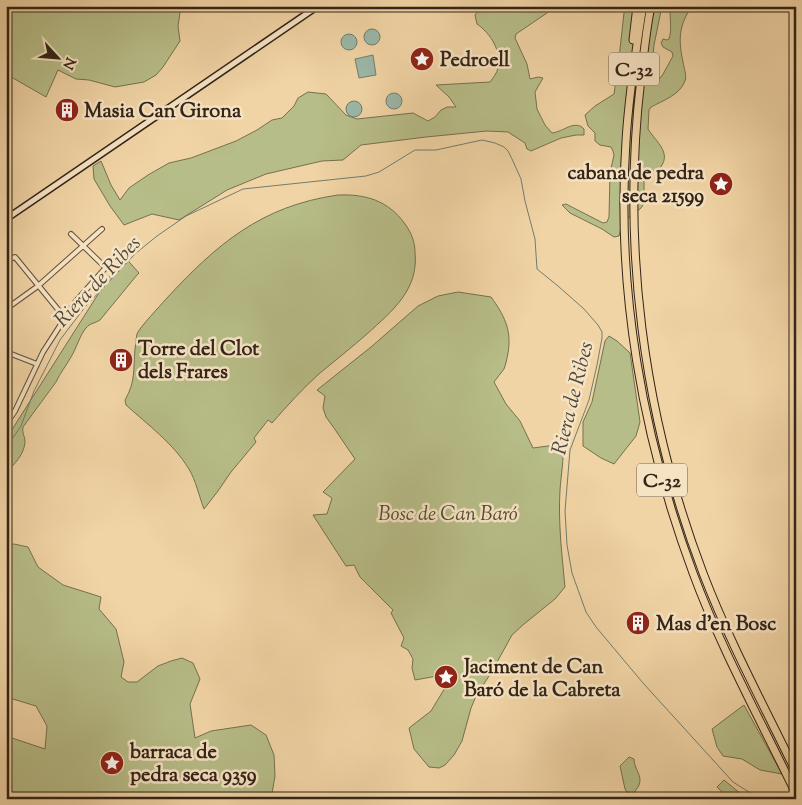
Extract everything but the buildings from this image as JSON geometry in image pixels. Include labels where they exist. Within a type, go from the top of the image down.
[{"type":"highway","points":[[626,133],[627,103],[637,6]]},
{"type":"highway","name":"C-32","points":[[643,6],[626,133],[624,187],[625,257],[632,327],[643,399],[659,471],[679,533],[705,603],[796,794]]},
{"type":"highway","name":"C-32","points":[[652,6],[638,96],[633,189],[637,292],[648,373],[665,453],[703,574],[738,654],[796,772]]},
{"type":"street","points":[[6,219],[318,6]]},
{"type":"street","points":[[6,309],[38,286],[102,229]]},
{"type":"street","points":[[71,234],[105,267]]},
{"type":"street","points":[[6,424],[15,411],[43,352],[76,300],[117,255]]},
{"type":"street","points":[[6,260],[15,257],[65,318]]},
{"type":"street","points":[[6,352],[37,364]]},
{"type":"green space","points":[[6,6],[181,6],[178,26],[180,41],[156,75],[144,82],[115,87],[89,80],[76,79],[58,70],[46,97],[6,74]]},
{"type":"green space","points":[[482,6],[553,6],[547,13],[516,34],[515,38],[527,64],[530,79],[543,78],[535,92],[537,109],[545,125],[552,133],[577,125],[584,129],[584,135],[561,138],[531,151],[527,149],[525,143],[508,132],[487,131],[361,145],[343,160],[322,161],[266,174],[227,190],[179,220],[152,214],[124,225],[94,179],[93,166],[101,161],[111,185],[120,200],[129,188],[169,163],[191,158],[236,141],[272,120],[282,118],[294,106],[298,98],[308,92],[326,94],[346,115],[357,119],[413,113],[428,121],[447,107],[456,107],[449,97],[436,85],[490,82],[497,72],[499,62],[497,49],[486,32],[477,24],[475,15]]},
{"type":"green space","points":[[627,6],[662,6],[654,45],[652,84],[662,76],[673,56],[672,52],[663,47],[661,43],[663,39],[669,39],[671,29],[670,10],[676,6],[692,6],[684,20],[680,39],[681,54],[686,74],[683,86],[675,94],[651,107],[649,110],[648,129],[662,148],[664,159],[658,170],[644,173],[644,203],[641,208],[627,219],[621,228],[619,236],[614,237],[570,213],[562,205],[566,204],[603,223],[607,222],[609,217],[610,173],[614,155],[611,147],[600,145],[595,141],[595,133],[588,126],[585,115],[614,94],[624,13]]},
{"type":"green space","points":[[338,195],[367,197],[383,204],[398,216],[409,230],[414,245],[415,265],[413,278],[402,299],[386,317],[314,379],[272,423],[268,420],[254,438],[256,442],[204,509],[194,478],[183,460],[160,435],[126,405],[125,400],[131,387],[133,375],[137,334],[150,316],[185,279],[242,230],[286,208],[311,200]]},
{"type":"green space","points":[[123,255],[139,273],[100,320],[89,325],[84,331],[56,382],[23,427],[25,442],[23,451],[6,473],[6,439]]},
{"type":"green space","name":"Bosc de Can Baró","points":[[458,292],[491,297],[500,310],[508,330],[509,345],[504,369],[494,382],[506,404],[520,421],[533,448],[563,444],[560,515],[565,587],[555,599],[512,635],[476,696],[462,741],[454,755],[445,765],[439,768],[429,767],[414,749],[409,728],[431,711],[454,673],[415,680],[412,668],[413,659],[408,650],[401,646],[404,638],[391,613],[393,610],[360,577],[354,565],[346,566],[313,515],[327,514],[332,498],[323,492],[355,459],[326,417],[323,408],[325,396],[317,390],[418,306],[438,296]]},
{"type":"green space","points":[[609,336],[630,353],[640,422],[636,436],[614,464],[583,446],[583,422],[592,402],[605,341]]},
{"type":"green space","points":[[14,544],[28,547],[38,567],[63,585],[101,597],[99,609],[116,629],[124,662],[121,677],[128,682],[137,682],[158,666],[171,661],[182,658],[193,663],[200,679],[190,704],[195,738],[211,731],[251,725],[266,735],[274,755],[275,776],[271,799],[6,799],[6,748],[9,737],[45,749],[47,726],[36,706],[6,697],[6,657],[12,654],[6,634],[6,546]]},
{"type":"green space","points":[[744,705],[782,774],[760,770],[742,759],[723,756],[717,747],[712,729]]},
{"type":"green space","points":[[629,757],[634,759],[640,779],[632,796],[625,789],[620,766]]},
{"type":"green space","points":[[724,780],[747,799],[729,799],[717,787]]},
{"type":"shaded area","points":[[372,29],[378,31],[380,37],[378,43],[372,45],[366,43],[364,37],[366,31]]},
{"type":"shaded area","points":[[349,34],[357,42],[349,50],[341,42]]},
{"type":"shaded area","points":[[373,55],[376,75],[359,78],[355,59]]},
{"type":"shaded area","points":[[391,93],[397,93],[402,98],[400,107],[391,109],[386,104],[386,98]]},
{"type":"shaded area","points":[[351,101],[357,101],[362,106],[360,115],[351,117],[346,112],[346,106]]},
{"type":"waterway","name":"Riera de Ribes","points":[[6,446],[21,426],[34,391],[60,340],[85,307],[136,253],[186,216],[243,189],[366,176],[379,172],[415,150],[436,150],[482,140],[504,147],[508,151],[521,179],[535,239],[537,269],[584,309],[602,332],[589,400],[570,450],[565,511],[567,545],[572,573],[586,612],[596,627],[643,683],[733,782],[760,799]]},
{"type":"place","name":"Pedroell","points":[[422,59]]},
{"type":"place","name":"Masia Can Girona","points":[[67,110]]},
{"type":"place","name":"cabana de pedra seca 21599","points":[[721,184]]},
{"type":"place","name":"Torre del Clot dels Frares","points":[[121,360]]},
{"type":"place","name":"Mas d'en Bosc","points":[[638,623]]},
{"type":"place","name":"Jaciment de Can Baró de la Cabreta","points":[[446,677]]},
{"type":"place","name":"barraca de pedra seca 9359","points":[[112,763]]}]
